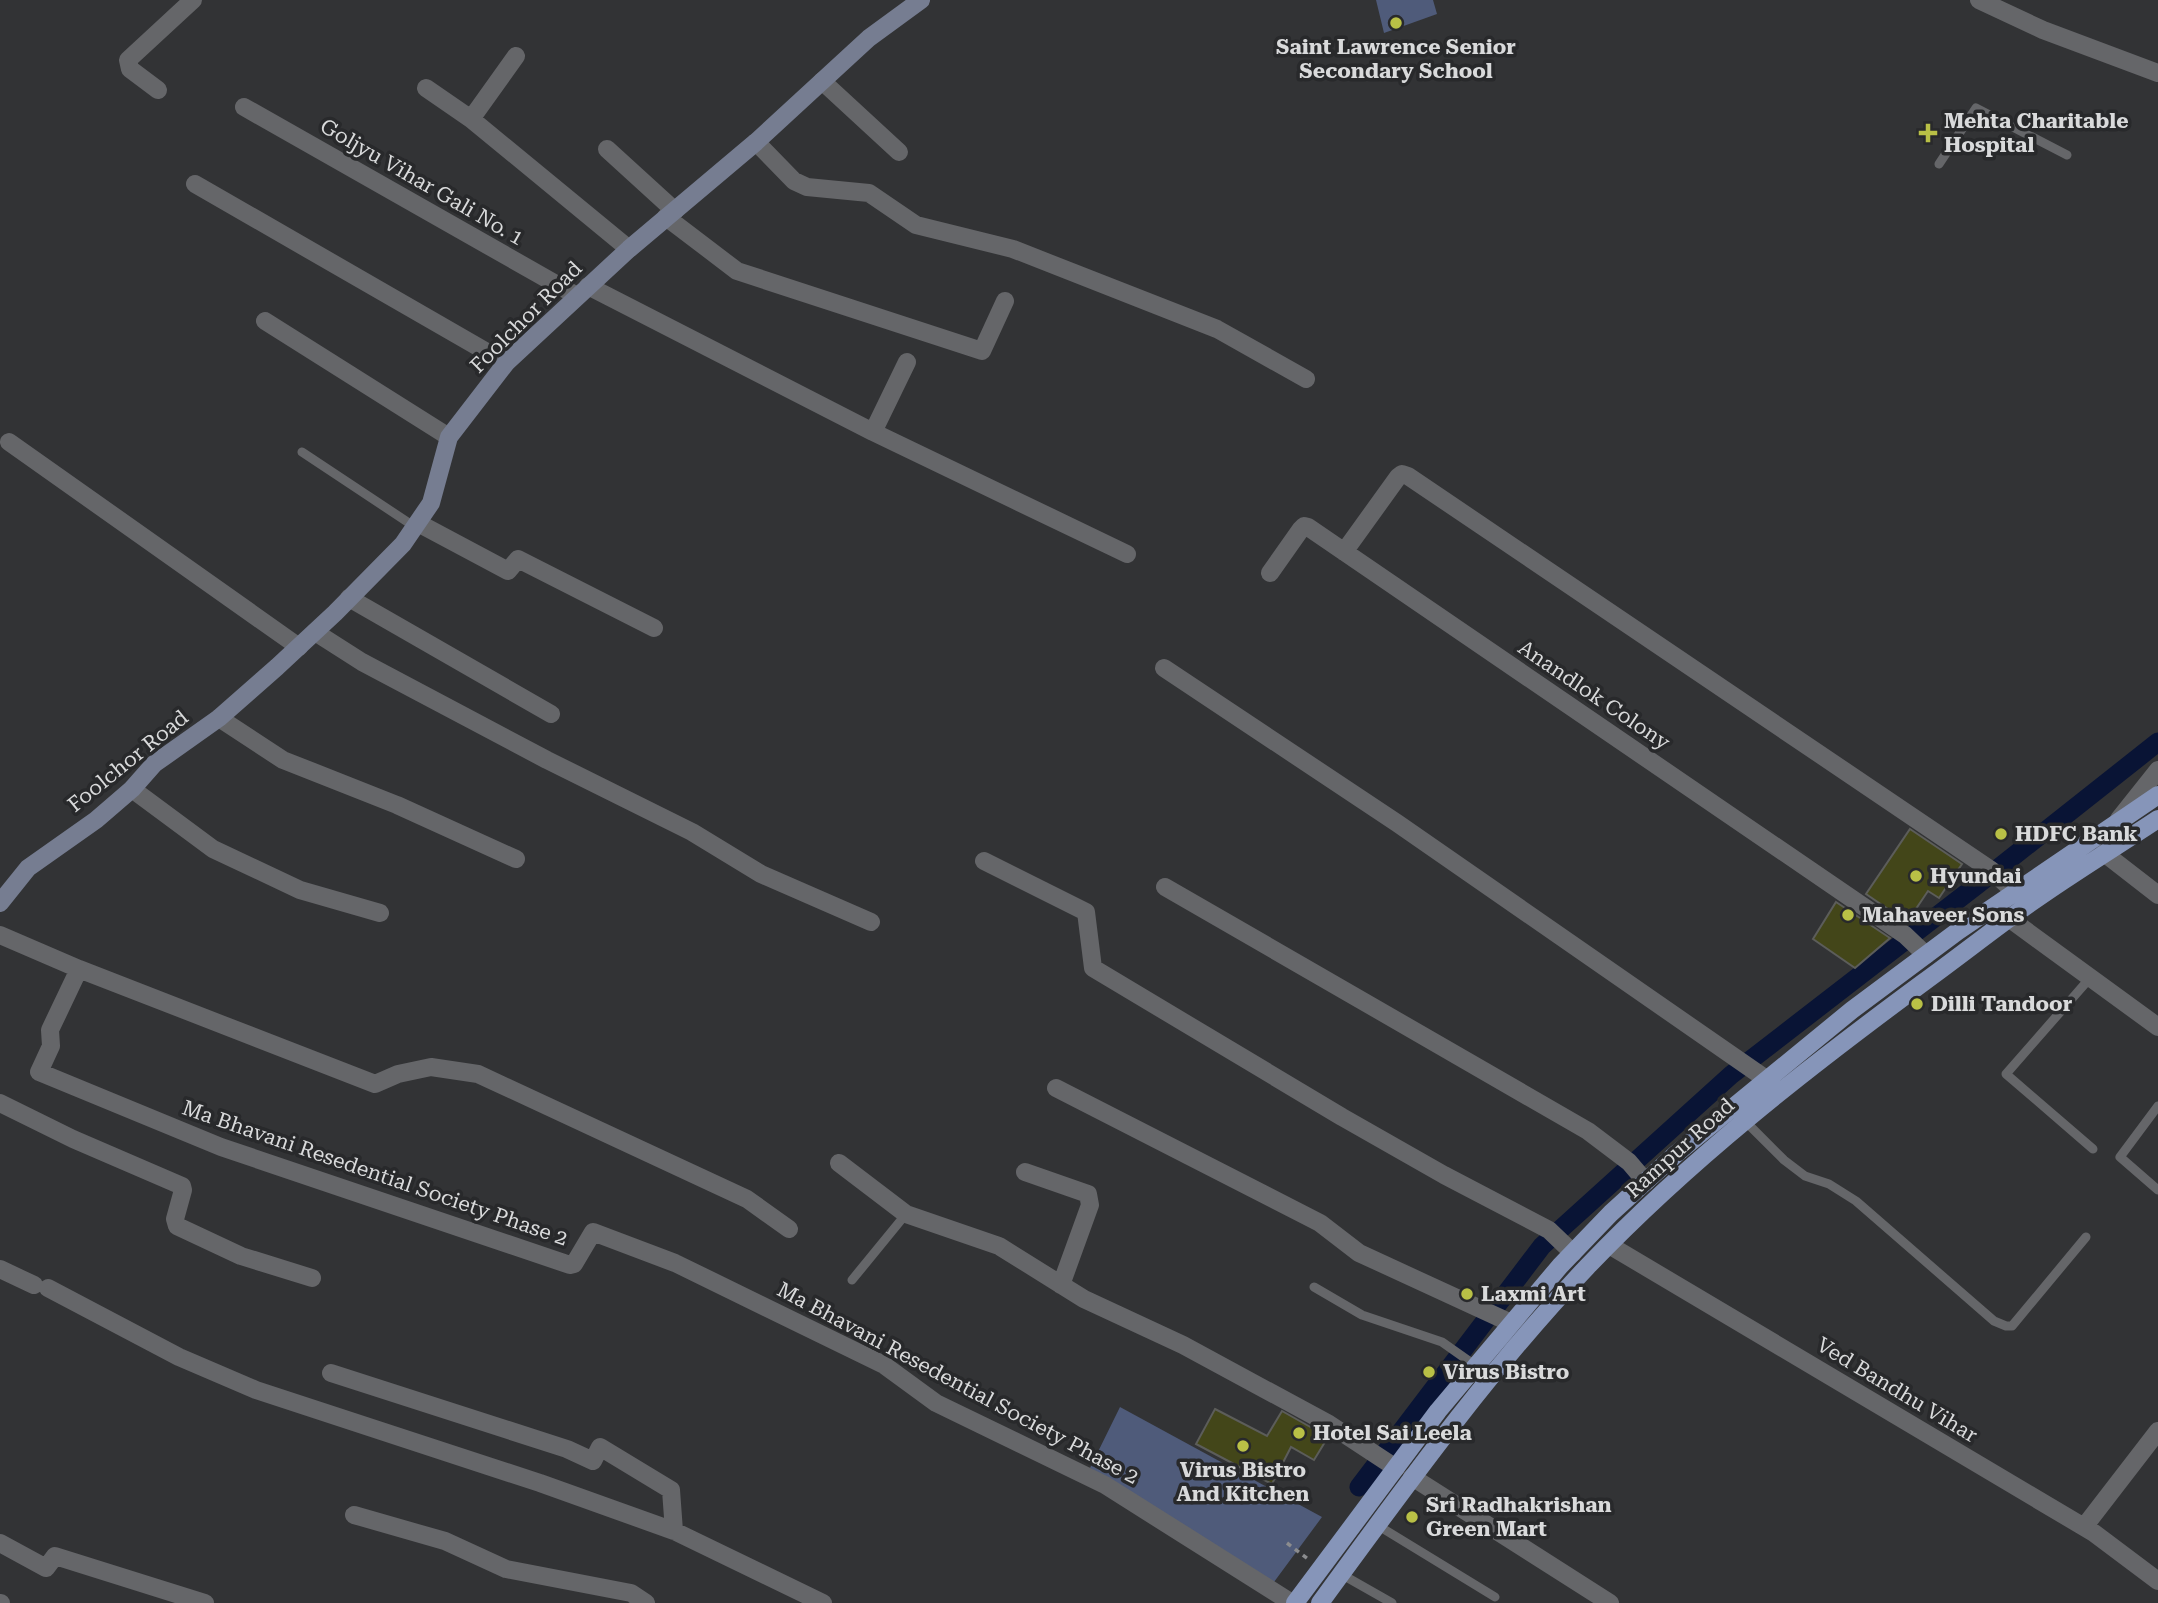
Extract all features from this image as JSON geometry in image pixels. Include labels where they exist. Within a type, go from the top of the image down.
[{"type":"main road","points":[[1294,1603],[1321,1569],[1385,1460],[1438,1410],[1469,1361],[1511,1324],[1637,1171],[1766,1079],[1926,955],[2158,795]]},
{"type":"main road","name":"Rampur Road","points":[[1320,1603],[1412,1478],[1524,1335],[1661,1194],[1842,1042],[2010,919],[2104,853],[2158,820]]},
{"type":"street","points":[[158,90],[130,69],[128,60],[193,0]]},
{"type":"street","name":"Foolchor Road","points":[[0,903],[28,868],[96,820],[162,758],[219,718],[299,647],[403,544],[431,503],[449,437],[506,363],[582,291],[756,142],[869,38],[921,0]]},
{"type":"street","points":[[1979,0],[2043,30],[2158,73]]},
{"type":"street","points":[[471,119],[516,56]]},
{"type":"street","points":[[822,81],[900,152]]},
{"type":"street","points":[[426,88],[471,119],[629,249]]},
{"type":"street","name":"Goljyu Vihar Gali No. 1","points":[[244,107],[582,291],[1127,554]]},
{"type":"street","points":[[756,142],[794,181],[807,187],[869,193],[916,225],[1013,249],[1217,329],[1306,379]]},
{"type":"street","points":[[607,149],[671,214],[737,271],[982,351],[1005,301]]},
{"type":"street","points":[[195,184],[506,363]]},
{"type":"street","points":[[265,321],[449,437]]},
{"type":"street","points":[[873,432],[907,362]]},
{"type":"street","points":[[9,442],[299,647]]},
{"type":"street","points":[[1344,552],[1398,477],[1402,474],[1408,476],[1994,872],[2015,892]]},
{"type":"street","points":[[416,525],[508,571],[518,559],[654,628]]},
{"type":"street","name":"Anandlok Colony","points":[[1270,573],[1304,526],[1908,938],[1926,955]]},
{"type":"street","points":[[349,598],[551,714]]},
{"type":"street","points":[[315,632],[374,669],[692,832],[761,874],[871,922]]},
{"type":"street","points":[[1164,668],[1604,965],[1742,1065],[1766,1079]]},
{"type":"street","points":[[219,718],[283,760],[397,805],[516,859]]},
{"type":"street","points":[[2118,821],[2158,770]]},
{"type":"street","points":[[132,789],[213,849],[300,890],[380,913]]},
{"type":"street","points":[[2104,853],[2158,895]]},
{"type":"street","points":[[984,861],[1086,912],[1093,968],[1342,1117],[1554,1235],[1573,1252]]},
{"type":"street","points":[[1166,887],[1576,1125],[1609,1145],[1637,1171]]},
{"type":"street","points":[[2010,919],[2158,1027]]},
{"type":"street","points":[[0,935],[79,969],[375,1084],[398,1074],[431,1067],[478,1074],[747,1199],[789,1229]]},
{"type":"street","name":"Ma Bhavani Resedential Society Phase 2","points":[[79,969],[50,1030],[51,1046],[39,1072],[221,1147],[570,1265],[574,1264],[593,1232],[675,1264],[843,1343],[884,1365],[936,1403],[1105,1485],[1294,1603]]},
{"type":"street","points":[[1056,1088],[1320,1223],[1359,1252],[1511,1324]]},
{"type":"street","points":[[0,1103],[73,1139],[182,1186],[175,1219],[177,1226],[242,1256],[312,1278]]},
{"type":"street","points":[[839,1163],[906,1214],[999,1246],[1084,1299],[1208,1358],[1329,1424],[1385,1460]]},
{"type":"street","points":[[1025,1172],[1088,1194],[1090,1205],[1061,1284]]},
{"type":"street","name":"Ved Bandhu Vihar","points":[[1609,1245],[2084,1527],[2158,1581]]},
{"type":"street","points":[[0,1269],[179,1357],[256,1390],[540,1483],[674,1531],[823,1603]]},
{"type":"street","points":[[331,1373],[567,1448],[593,1461],[600,1447],[671,1490],[674,1531]]},
{"type":"street","points":[[2084,1527],[2158,1431]]},
{"type":"street","points":[[1412,1478],[1610,1603]]},
{"type":"street","points":[[354,1515],[445,1541],[506,1569],[631,1593],[646,1603]]},
{"type":"street","points":[[0,1543],[46,1568],[55,1556],[205,1603]]},
{"type":"lane","points":[[1939,164],[1976,108],[2067,155]]},
{"type":"lane","points":[[302,452],[416,525]]},
{"type":"lane","points":[[2090,978],[2006,1074],[2093,1149]]},
{"type":"lane","points":[[2158,1107],[2120,1157],[2158,1190]]},
{"type":"lane","points":[[1745,1121],[1784,1160],[1805,1176],[1829,1184],[1856,1201],[1994,1321],[2006,1326],[2012,1326],[2087,1237]]},
{"type":"lane","points":[[852,1280],[906,1214]]},
{"type":"lane","points":[[1314,1287],[1362,1315],[1442,1342],[1469,1361]]},
{"type":"lane","points":[[1377,1525],[1495,1597]]},
{"type":"lane","points":[[1341,1574],[1392,1603]]},
{"type":"path","points":[[1287,1542],[1321,1569]]},
{"type":"shaded area","name":"Saint Lawrence Senior Secondary School","points":[[1376,0],[1433,0],[1437,14],[1384,33]]},
{"type":"shaded area","points":[[1120,1407],[1322,1517],[1274,1582],[1090,1468]]},
{"type":"building","name":"Hyundai","points":[[1910,829],[1962,864],[1939,898],[1928,891],[1907,922],[1866,894]]},
{"type":"building","name":"Mahaveer Sons","points":[[1836,902],[1890,938],[1855,968],[1813,939]]},
{"type":"building","name":"Virus Bistro And Kitchen","points":[[1215,1409],[1267,1436],[1282,1411],[1328,1437],[1314,1460],[1291,1447],[1272,1484],[1196,1444]]},
{"type":"waterway","points":[[1359,1487],[1542,1246],[1731,1075],[2158,742]]},
{"type":"place","name":"Saint Lawrence Senior Secondary School","points":[[1396,23]]},
{"type":"place","name":"Mehta Charitable Hospital","points":[[1928,133]]},
{"type":"place","name":"HDFC Bank","points":[[2001,834]]},
{"type":"place","name":"Hyundai","points":[[1916,876]]},
{"type":"place","name":"Mahaveer Sons","points":[[1848,915]]},
{"type":"place","name":"Dilli Tandoor","points":[[1917,1004]]},
{"type":"place","name":"Laxmi Art","points":[[1467,1294]]},
{"type":"place","name":"Virus Bistro","points":[[1429,1372]]},
{"type":"place","name":"Hotel Sai Leela","points":[[1299,1433]]},
{"type":"place","name":"Virus Bistro And Kitchen","points":[[1243,1446]]},
{"type":"place","name":"Sri Radhakrishan Green Mart","points":[[1412,1517]]}]
